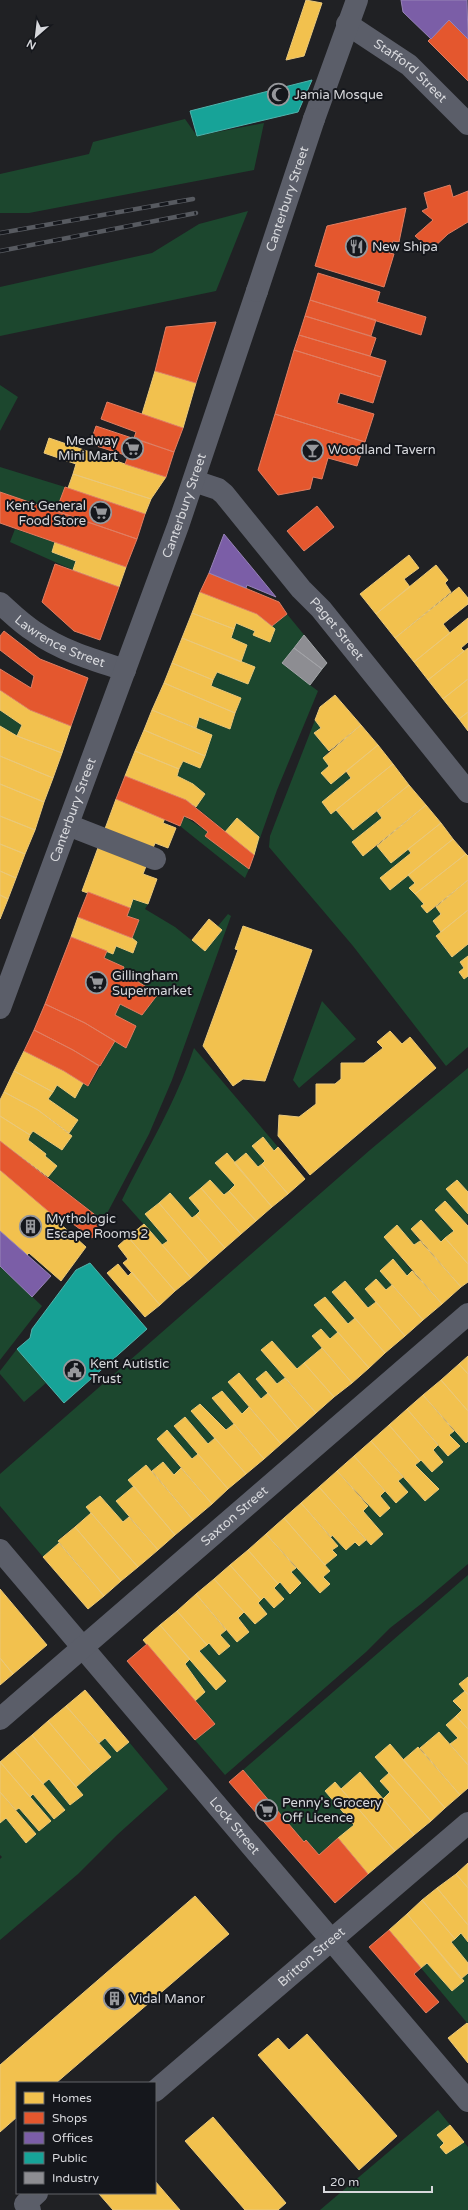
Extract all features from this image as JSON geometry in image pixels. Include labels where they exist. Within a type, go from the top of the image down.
[{"type":"street","name":"Canterbury Street","points":[[0,1008],[194,481],[314,119],[347,24],[357,0]]},
{"type":"street","name":"Stafford Street","points":[[347,24],[409,65],[468,124]]},
{"type":"street","name":"Paget Street","points":[[194,481],[218,489],[224,494],[301,589],[321,609],[468,792]]},
{"type":"street","name":"Lawrence Street","points":[[0,603],[34,631],[57,645],[76,654],[125,670]]},
{"type":"street","points":[[68,825],[155,859]]},
{"type":"street","name":"Saxton Street","points":[[0,1719],[468,1314]]},
{"type":"street","name":"Lock Street","points":[[0,1550],[468,2102]]},
{"type":"street","name":"Britton Street","points":[[156,2090],[468,1823]]},
{"type":"street","points":[[30,2210],[25,2204],[37,2194]]},
{"type":"green space","points":[[185,119],[197,136],[264,123],[254,170],[29,213],[0,213],[0,174],[89,154],[93,142]]},
{"type":"green space","points":[[248,211],[216,291],[0,336],[0,287],[152,253],[199,224]]},
{"type":"green space","points":[[0,385],[18,397],[0,431]]},
{"type":"green space","points":[[0,467],[65,487],[56,511],[0,492]]},
{"type":"green space","points":[[15,529],[55,542],[52,552],[76,561],[73,570],[10,542]]},
{"type":"green space","points":[[287,614],[327,663],[310,685],[318,691],[277,790],[254,855],[196,807],[205,794],[193,784],[177,776],[183,761],[200,768],[211,736],[196,728],[199,717],[230,729],[241,698],[211,686],[217,672],[248,684],[255,667],[241,662],[247,645],[231,638],[236,623],[255,631],[253,635],[269,641],[275,629],[272,626]]},
{"type":"green space","points":[[0,710],[22,725],[17,736],[0,726]]},
{"type":"green space","points":[[315,720],[321,728],[314,733],[329,751],[323,758],[330,764],[348,774],[351,778],[322,802],[331,814],[336,810],[353,830],[377,811],[382,818],[352,842],[363,856],[377,846],[391,863],[408,849],[411,853],[381,878],[408,875],[415,883],[409,888],[424,904],[421,906],[427,913],[436,907],[441,914],[433,921],[441,932],[436,937],[452,957],[468,944],[468,956],[460,962],[464,968],[459,972],[464,979],[468,976],[468,1047],[446,1066],[353,946],[269,847],[270,836]]},
{"type":"green space","points":[[184,816],[208,832],[205,836],[249,869],[245,878],[180,826]]},
{"type":"green space","points":[[133,899],[148,904],[145,909],[175,927],[205,951],[222,930],[218,926],[228,914],[231,916],[172,1080],[149,1134],[103,1221],[48,1177],[56,1166],[45,1156],[46,1154],[28,1140],[33,1131],[62,1150],[72,1136],[69,1133],[78,1120],[48,1099],[57,1085],[75,1098],[83,1083],[89,1086],[115,1041],[126,1048],[136,1026],[115,1015],[120,1004],[142,1015],[158,994],[122,972],[123,967],[104,958],[107,951],[116,946],[134,953],[137,942],[132,938],[139,920],[127,916]]},
{"type":"green space","points":[[322,1001],[356,1039],[299,1088],[293,1080]]},
{"type":"green space","points":[[194,1048],[278,1147],[274,1151],[263,1137],[253,1146],[265,1161],[258,1167],[246,1153],[234,1163],[226,1153],[215,1163],[235,1185],[224,1195],[210,1180],[189,1198],[200,1211],[192,1218],[170,1194],[146,1214],[168,1241],[162,1245],[122,1200],[179,1087]]},
{"type":"green space","points":[[468,1068],[468,1192],[457,1180],[447,1189],[468,1214],[468,1222],[466,1224],[445,1201],[435,1210],[454,1231],[441,1242],[422,1220],[411,1229],[420,1241],[414,1245],[397,1226],[384,1237],[412,1271],[407,1276],[393,1260],[380,1271],[392,1285],[386,1290],[376,1279],[365,1289],[376,1302],[368,1308],[345,1281],[332,1292],[355,1318],[348,1324],[325,1297],[315,1305],[338,1332],[330,1339],[321,1329],[312,1336],[322,1348],[297,1369],[272,1341],[261,1350],[285,1378],[277,1384],[266,1371],[256,1379],[268,1393],[261,1399],[239,1373],[228,1382],[249,1407],[242,1414],[222,1391],[212,1398],[234,1424],[226,1430],[214,1417],[212,1418],[215,1438],[208,1444],[185,1417],[174,1427],[198,1454],[192,1459],[167,1430],[157,1439],[181,1468],[174,1475],[163,1462],[152,1471],[146,1465],[129,1480],[134,1486],[117,1501],[129,1517],[123,1522],[100,1496],[87,1507],[91,1513],[58,1540],[59,1543],[43,1557],[0,1506],[0,1474],[370,1150]]},
{"type":"green space","points":[[0,1266],[42,1306],[0,1360]]},
{"type":"green space","points":[[17,1349],[46,1383],[24,1402],[0,1374],[0,1371]]},
{"type":"green space","points":[[455,1430],[468,1441],[468,1564],[390,1628],[366,1652],[225,1775],[195,1740],[215,1724],[195,1701],[205,1692],[185,1664],[209,1643],[219,1655],[230,1646],[220,1635],[226,1630],[237,1641],[249,1632],[238,1618],[245,1612],[255,1624],[267,1614],[258,1603],[264,1597],[274,1608],[284,1599],[274,1588],[280,1582],[290,1594],[301,1584],[291,1572],[296,1567],[320,1592],[330,1584],[323,1577],[330,1571],[325,1565],[336,1555],[332,1550],[337,1546],[331,1537],[332,1535],[346,1550],[355,1542],[359,1546],[366,1540],[371,1545],[383,1534],[363,1511],[368,1506],[364,1501],[365,1500],[380,1517],[390,1508],[380,1496],[385,1491],[396,1503],[408,1492],[398,1481],[403,1477],[425,1501],[439,1489],[415,1465],[421,1460],[432,1472],[443,1462],[433,1450],[438,1445],[448,1456],[460,1446],[449,1435]]},
{"type":"green space","points":[[468,1575],[468,1677],[459,1684],[465,1691],[454,1701],[462,1710],[446,1725],[458,1738],[450,1744],[439,1732],[420,1748],[418,1747],[380,1781],[390,1792],[383,1799],[360,1772],[341,1789],[335,1782],[325,1791],[354,1825],[319,1855],[306,1840],[304,1842],[243,1770]]},
{"type":"green space","points":[[105,1738],[118,1752],[129,1742],[168,1789],[117,1835],[78,1874],[0,1940],[0,1859],[2,1857],[0,1855],[0,1823],[6,1818],[26,1843],[36,1834],[16,1810],[19,1808],[39,1831],[51,1821],[30,1797],[33,1794],[54,1819],[65,1810],[43,1784],[49,1779],[70,1805],[83,1795],[76,1787],[111,1757],[99,1743]]},
{"type":"green space","points":[[461,1933],[468,1942],[468,1963],[451,1942]]},
{"type":"green space","points":[[427,1963],[452,1991],[463,1982],[461,1979],[468,1973],[468,2024],[421,1968]]},
{"type":"green space","points":[[438,2110],[468,2147],[468,2210],[320,2210]]},
{"type":"building: Homes","points":[[306,0],[322,3],[304,56],[286,60]]},
{"type":"building: Homes","points":[[155,371],[196,383],[183,428],[142,414]]},
{"type":"building: Homes","points":[[49,438],[166,477],[151,499],[73,474],[76,464],[44,453]]},
{"type":"building: Homes","points":[[73,474],[151,499],[145,514],[68,488]]},
{"type":"building: Homes","points":[[55,542],[126,567],[119,587],[73,570],[76,561],[52,552]]},
{"type":"building: Homes","points":[[409,555],[419,568],[404,579],[410,587],[376,614],[360,594]]},
{"type":"building: Homes","points":[[436,565],[448,580],[445,583],[451,592],[395,638],[376,614]]},
{"type":"building: Homes","points":[[459,587],[468,598],[468,604],[443,624],[450,633],[414,662],[395,638]]},
{"type":"building: Homes","points":[[200,592],[257,614],[275,629],[270,642],[253,635],[255,631],[236,623],[234,629],[192,613]]},
{"type":"building: Homes","points":[[192,613],[234,629],[231,638],[247,645],[241,662],[182,638]]},
{"type":"building: Homes","points":[[468,618],[468,642],[461,648],[464,651],[428,680],[414,662]]},
{"type":"building: Homes","points":[[182,638],[255,667],[248,684],[217,672],[213,680],[172,663]]},
{"type":"building: Homes","points":[[468,648],[468,679],[443,699],[428,680]]},
{"type":"building: Homes","points":[[172,663],[213,680],[211,686],[241,698],[235,713],[164,683]]},
{"type":"building: Homes","points":[[468,679],[468,712],[459,719],[443,699]]},
{"type":"building: Homes","points":[[164,683],[235,713],[230,729],[199,717],[196,728],[152,710]]},
{"type":"building: Homes","points":[[0,690],[30,710],[71,726],[62,753],[17,736],[22,725],[0,710]]},
{"type":"building: Homes","points":[[335,695],[361,725],[329,751],[314,733],[321,728],[315,720],[320,707]]},
{"type":"building: Homes","points":[[152,710],[212,735],[205,756],[144,730]]},
{"type":"building: Homes","points":[[468,712],[468,731],[459,719]]},
{"type":"building: Homes","points":[[361,725],[378,745],[331,784],[321,773],[329,766],[323,758]]},
{"type":"building: Homes","points":[[0,726],[17,736],[62,753],[53,778],[0,756]]},
{"type":"building: Homes","points":[[144,730],[205,756],[200,768],[183,761],[179,769],[135,751]]},
{"type":"building: Homes","points":[[378,745],[393,764],[331,814],[322,802],[351,778],[346,771]]},
{"type":"building: Homes","points":[[135,751],[179,769],[177,776],[193,784],[205,794],[196,807],[186,800],[125,776]]},
{"type":"building: Homes","points":[[0,756],[53,778],[44,802],[0,784]]},
{"type":"building: Homes","points":[[393,764],[409,785],[353,830],[336,810]]},
{"type":"building: Homes","points":[[0,784],[44,802],[35,830],[0,816]]},
{"type":"building: Homes","points":[[409,785],[426,805],[363,856],[352,842],[382,818],[377,811]]},
{"type":"building: Homes","points":[[116,799],[165,818],[163,823],[176,828],[168,848],[155,843],[143,874],[157,879],[148,904],[133,899],[130,908],[82,891]]},
{"type":"building: Homes","points":[[426,805],[441,823],[391,863],[377,846]]},
{"type":"building: Homes","points":[[0,816],[35,830],[25,854],[0,844]]},
{"type":"building: Homes","points":[[237,818],[259,837],[254,855],[225,832]]},
{"type":"building: Homes","points":[[441,823],[453,839],[390,890],[380,878],[411,853],[408,849]]},
{"type":"building: Homes","points":[[453,839],[466,854],[415,894],[409,888],[415,883],[408,875]]},
{"type":"building: Homes","points":[[0,844],[25,854],[16,878],[0,871]]},
{"type":"building: Homes","points":[[466,854],[468,856],[468,880],[427,913],[421,906],[424,904],[415,894]]},
{"type":"building: Homes","points":[[0,871],[16,878],[8,899],[0,895]]},
{"type":"building: Homes","points":[[468,880],[468,910],[441,932],[433,921],[441,914],[436,907]]},
{"type":"building: Homes","points":[[0,895],[8,899],[0,919]]},
{"type":"building: Homes","points":[[468,910],[468,944],[452,957],[436,936]]},
{"type":"building: Homes","points":[[78,917],[132,938],[137,942],[133,953],[116,946],[113,954],[71,937]]},
{"type":"building: Homes","points":[[209,919],[222,930],[205,951],[192,940]]},
{"type":"building: Homes","points":[[243,926],[312,950],[265,1081],[243,1079],[233,1086],[203,1046],[238,950],[235,949]]},
{"type":"building: Homes","points":[[468,956],[468,976],[464,979],[459,972],[464,968],[460,962]]},
{"type":"building: Homes","points":[[390,1031],[402,1044],[410,1037],[436,1068],[310,1175],[278,1136],[279,1115],[299,1117],[316,1104],[316,1084],[335,1084],[341,1079],[341,1063],[364,1063],[383,1048],[377,1042]]},
{"type":"building: Homes","points":[[24,1051],[64,1071],[83,1083],[75,1098],[57,1085],[53,1092],[14,1071]]},
{"type":"building: Homes","points":[[14,1071],[53,1092],[48,1099],[78,1120],[69,1133],[38,1110],[4,1092]]},
{"type":"building: Homes","points":[[4,1092],[38,1110],[72,1136],[62,1150],[33,1131],[30,1135],[0,1116],[0,1100]]},
{"type":"building: Homes","points":[[0,1116],[30,1135],[28,1140],[46,1154],[45,1156],[57,1166],[48,1177],[0,1141]]},
{"type":"building: Homes","points":[[263,1137],[274,1151],[278,1147],[305,1179],[288,1194],[262,1164],[265,1161],[252,1146]]},
{"type":"building: Homes","points":[[227,1153],[272,1207],[256,1221],[229,1191],[235,1185],[215,1163]]},
{"type":"building: Homes","points":[[246,1153],[258,1167],[262,1164],[288,1194],[272,1207],[234,1163]]},
{"type":"building: Homes","name":"Mythologic Escape Rooms 2","points":[[0,1170],[57,1218],[56,1220],[86,1247],[61,1281],[29,1253],[27,1255],[0,1231]]},
{"type":"building: Homes","points":[[210,1180],[224,1195],[229,1191],[256,1221],[241,1234],[201,1188]]},
{"type":"building: Homes","points":[[457,1180],[468,1192],[468,1214],[446,1189]]},
{"type":"building: Homes","points":[[201,1188],[241,1234],[225,1248],[196,1215],[200,1211],[189,1198]]},
{"type":"building: Homes","points":[[170,1193],[192,1218],[196,1215],[225,1248],[209,1262],[159,1203]]},
{"type":"building: Homes","points":[[445,1201],[468,1226],[468,1264],[445,1238],[454,1231],[435,1210]]},
{"type":"building: Homes","points":[[159,1203],[209,1262],[191,1278],[162,1245],[168,1241],[145,1214]]},
{"type":"building: Homes","points":[[421,1220],[441,1242],[445,1238],[468,1264],[468,1282],[461,1287],[411,1229]]},
{"type":"building: Homes","points":[[144,1224],[191,1278],[175,1291],[128,1237]]},
{"type":"building: Homes","points":[[397,1225],[414,1245],[420,1241],[461,1287],[442,1304],[384,1237]]},
{"type":"building: Homes","points":[[128,1237],[175,1291],[160,1305],[123,1263],[128,1259],[118,1246]]},
{"type":"building: Homes","points":[[393,1259],[407,1276],[412,1271],[442,1304],[423,1320],[380,1271]]},
{"type":"building: Homes","points":[[118,1264],[128,1276],[132,1272],[160,1305],[145,1317],[107,1273]]},
{"type":"building: Homes","points":[[376,1279],[386,1290],[392,1285],[423,1320],[405,1336],[365,1289]]},
{"type":"building: Homes","points":[[345,1281],[368,1308],[376,1302],[405,1336],[385,1353],[332,1292]]},
{"type":"building: Homes","points":[[325,1297],[348,1324],[355,1318],[385,1353],[369,1368],[314,1305]]},
{"type":"building: Homes","points":[[321,1329],[330,1339],[338,1332],[369,1368],[352,1383],[312,1336]]},
{"type":"building: Homes","points":[[272,1341],[297,1369],[304,1363],[334,1397],[316,1413],[261,1350]]},
{"type":"building: Homes","points":[[322,1348],[352,1383],[334,1397],[304,1363]]},
{"type":"building: Homes","points":[[468,1356],[468,1374],[459,1364]]},
{"type":"building: Homes","points":[[459,1364],[468,1374],[468,1411],[441,1380]]},
{"type":"building: Homes","points":[[266,1371],[277,1384],[285,1378],[316,1413],[298,1429],[256,1379]]},
{"type":"building: Homes","points":[[239,1373],[261,1399],[268,1393],[298,1429],[281,1444],[228,1382]]},
{"type":"building: Homes","points":[[441,1380],[468,1411],[468,1441],[466,1443],[423,1395]]},
{"type":"building: Homes","points":[[222,1391],[242,1414],[249,1407],[281,1444],[264,1459],[212,1398]]},
{"type":"building: Homes","points":[[423,1395],[454,1431],[449,1435],[460,1446],[448,1456],[407,1409]]},
{"type":"building: Homes","points":[[200,1404],[226,1430],[234,1424],[264,1459],[246,1474],[191,1411]]},
{"type":"building: Homes","points":[[407,1409],[438,1445],[433,1450],[443,1462],[432,1472],[421,1460],[420,1461],[389,1425]]},
{"type":"building: Homes","points":[[185,1417],[208,1444],[215,1438],[246,1474],[228,1489],[174,1426]]},
{"type":"building: Homes","points":[[389,1425],[420,1461],[415,1465],[439,1489],[425,1501],[371,1441]]},
{"type":"building: Homes","points":[[167,1430],[192,1459],[198,1454],[228,1489],[212,1504],[157,1439]]},
{"type":"building: Homes","points":[[371,1441],[403,1477],[398,1481],[408,1492],[396,1503],[354,1456]]},
{"type":"building: Homes","points":[[354,1456],[385,1491],[380,1496],[390,1508],[380,1517],[337,1471]]},
{"type":"building: Homes","points":[[163,1462],[174,1475],[181,1468],[212,1504],[193,1520],[152,1471]]},
{"type":"building: Homes","points":[[146,1465],[193,1520],[175,1535],[128,1480]]},
{"type":"building: Homes","points":[[337,1471],[368,1506],[363,1511],[383,1534],[371,1545],[319,1487]]},
{"type":"building: Homes","points":[[134,1486],[175,1535],[158,1550],[116,1501]]},
{"type":"building: Homes","points":[[319,1487],[366,1540],[359,1546],[355,1542],[346,1550],[332,1535],[331,1537],[301,1503]]},
{"type":"building: Homes","points":[[100,1496],[123,1522],[129,1517],[158,1550],[138,1567],[86,1507]]},
{"type":"building: Homes","points":[[301,1503],[338,1546],[332,1550],[337,1555],[325,1565],[284,1518]]},
{"type":"building: Homes","points":[[91,1513],[138,1567],[121,1581],[75,1527]]},
{"type":"building: Homes","points":[[284,1518],[330,1571],[323,1577],[330,1584],[320,1593],[266,1534]]},
{"type":"building: Homes","points":[[75,1527],[121,1581],[104,1596],[58,1541]]},
{"type":"building: Homes","points":[[266,1534],[296,1568],[291,1572],[301,1583],[290,1594],[280,1582],[278,1584],[248,1550]]},
{"type":"building: Homes","points":[[59,1543],[104,1596],[88,1609],[43,1557]]},
{"type":"building: Homes","points":[[248,1550],[278,1584],[274,1588],[284,1599],[274,1608],[264,1597],[261,1600],[230,1565]]},
{"type":"building: Homes","points":[[230,1565],[261,1600],[258,1603],[267,1614],[255,1624],[214,1579]]},
{"type":"building: Homes","points":[[214,1579],[244,1612],[238,1618],[249,1632],[237,1642],[196,1594]]},
{"type":"building: Homes","points":[[0,1589],[47,1645],[13,1674],[0,1658]]},
{"type":"building: Homes","points":[[196,1594],[226,1630],[220,1635],[230,1646],[219,1655],[209,1643],[207,1645],[177,1611]]},
{"type":"building: Homes","points":[[177,1611],[207,1645],[199,1651],[226,1681],[216,1690],[160,1625]]},
{"type":"building: Homes","points":[[160,1625],[190,1659],[185,1664],[205,1692],[195,1701],[143,1640]]},
{"type":"building: Homes","points":[[0,1658],[13,1674],[0,1685]]},
{"type":"building: Homes","points":[[468,1677],[468,1695],[459,1684]]},
{"type":"building: Homes","points":[[85,1690],[129,1742],[117,1752],[105,1738],[99,1743],[66,1706]]},
{"type":"building: Homes","points":[[465,1691],[468,1695],[468,1729],[456,1716],[462,1710],[453,1701]]},
{"type":"building: Homes","points":[[66,1706],[111,1757],[92,1773],[48,1721]]},
{"type":"building: Homes","points":[[456,1716],[468,1729],[468,1765],[450,1744],[458,1738],[446,1725]]},
{"type":"building: Homes","points":[[48,1721],[92,1773],[76,1787],[32,1735]]},
{"type":"building: Homes","points":[[439,1732],[468,1765],[468,1788],[460,1795],[420,1748]]},
{"type":"building: Homes","points":[[32,1735],[83,1795],[70,1805],[49,1779],[43,1784],[14,1750]]},
{"type":"building: Homes","points":[[390,1744],[445,1808],[431,1821],[375,1757]]},
{"type":"building: Homes","points":[[418,1747],[460,1795],[445,1808],[403,1760]]},
{"type":"building: Homes","points":[[14,1750],[65,1810],[54,1819],[33,1794],[30,1797],[0,1762]]},
{"type":"building: Homes","points":[[0,1762],[51,1821],[39,1831],[19,1808],[16,1810],[0,1792]]},
{"type":"building: Homes","points":[[360,1772],[414,1835],[395,1851],[341,1789]]},
{"type":"building: Homes","points":[[389,1773],[431,1821],[414,1835],[383,1799],[390,1792],[380,1781]]},
{"type":"building: Homes","points":[[335,1782],[395,1851],[368,1874],[338,1838],[354,1825],[325,1791]]},
{"type":"building: Homes","points":[[0,1792],[36,1834],[26,1843],[6,1818],[0,1823]]},
{"type":"building: Homes","points":[[468,1863],[468,1888],[456,1874]]},
{"type":"building: Homes","points":[[456,1874],[468,1888],[468,1925],[437,1888]]},
{"type":"building: Homes","points":[[437,1888],[468,1925],[468,1942],[461,1933],[455,1939],[422,1900]]},
{"type":"building: Homes","name":"Vidal Manor","points":[[195,1896],[229,1934],[57,2082],[16,2082],[16,2118],[0,2132],[0,2065]]},
{"type":"building: Homes","points":[[422,1900],[455,1939],[451,1942],[468,1963],[468,1973],[461,1979],[407,1914]]},
{"type":"building: Homes","points":[[407,1914],[464,1981],[452,1991],[427,1963],[421,1968],[389,1930]]},
{"type":"building: Homes","points":[[467,2023],[468,2024],[468,2063],[448,2038]]},
{"type":"building: Homes","points":[[307,2034],[397,2136],[359,2170],[258,2055],[278,2038],[289,2050]]},
{"type":"building: Homes","points":[[213,2117],[286,2203],[278,2210],[245,2210],[185,2141]]},
{"type":"building: Homes","points":[[450,2125],[464,2142],[446,2154],[440,2147],[444,2143],[437,2135]]},
{"type":"building: Homes","points":[[156,2182],[180,2210],[113,2210],[99,2194],[156,2194]]},
{"type":"building: Shops","points":[[449,20],[468,39],[468,81],[428,41]]},
{"type":"building: Shops","points":[[450,185],[453,197],[468,191],[468,222],[448,234],[431,250],[415,236],[433,220],[422,211],[428,208],[424,193]]},
{"type":"building: Shops","name":"New Shipa","points":[[406,208],[399,242],[393,241],[389,253],[394,254],[384,287],[315,266],[327,226]]},
{"type":"building: Shops","points":[[318,273],[380,292],[377,302],[426,317],[421,335],[310,300]]},
{"type":"building: Shops","points":[[310,300],[376,320],[371,336],[305,316]]},
{"type":"building: Shops","points":[[305,316],[376,338],[370,356],[299,335]]},
{"type":"building: Shops","points":[[216,322],[196,383],[155,371],[166,327]]},
{"type":"building: Shops","points":[[299,335],[386,361],[381,377],[294,350]]},
{"type":"building: Shops","points":[[294,350],[381,377],[373,403],[340,393],[337,403],[374,414],[365,442],[275,414]]},
{"type":"building: Shops","points":[[107,402],[183,428],[174,452],[134,438],[136,432],[101,419]]},
{"type":"building: Shops","name":"Woodland Tavern","points":[[275,414],[365,442],[357,466],[328,458],[322,479],[313,477],[310,489],[278,495],[258,470]]},
{"type":"building: Shops","name":"Medway Mini Mart","points":[[96,426],[174,452],[166,477],[125,464],[128,456],[90,444]]},
{"type":"building: Shops","name":"Kent General Food Store","points":[[65,487],[145,514],[137,539],[56,511]]},
{"type":"building: Shops","points":[[0,492],[137,539],[126,567],[0,523]]},
{"type":"building: Shops","points":[[317,506],[334,527],[304,551],[287,531]]},
{"type":"building: Shops","points":[[55,564],[119,587],[100,640],[74,631],[42,602]]},
{"type":"building: Shops","points":[[209,573],[279,602],[287,614],[272,626],[257,614],[200,592]]},
{"type":"building: Shops","points":[[4,631],[40,659],[88,678],[71,726],[30,710],[0,690],[0,669],[31,688],[34,676],[0,650],[0,636]]},
{"type":"building: Shops","points":[[125,776],[186,800],[254,855],[249,869],[205,836],[208,832],[193,820],[184,816],[180,826],[116,799]]},
{"type":"building: Shops","points":[[88,892],[130,908],[127,916],[139,920],[132,938],[78,917]]},
{"type":"building: Shops","name":"Gillingham Supermarket","points":[[71,937],[107,951],[104,958],[124,967],[122,972],[158,994],[142,1015],[120,1004],[115,1015],[136,1026],[126,1048],[85,1023],[45,1004]]},
{"type":"building: Shops","points":[[45,1004],[85,1023],[115,1041],[100,1066],[34,1030]]},
{"type":"building: Shops","points":[[34,1030],[73,1050],[99,1066],[88,1086],[64,1071],[24,1051]]},
{"type":"building: Shops","points":[[0,1141],[103,1221],[92,1238],[65,1218],[61,1222],[0,1170]]},
{"type":"building: Shops","points":[[147,1644],[215,1724],[195,1740],[127,1661]]},
{"type":"building: Shops","name":"Penny's Grocery Off Licence","points":[[243,1770],[304,1842],[306,1840],[319,1855],[338,1838],[368,1874],[335,1903],[229,1782]]},
{"type":"building: Shops","points":[[389,1930],[421,1968],[414,1974],[439,2002],[426,2013],[369,1947]]},
{"type":"building: Offices","points":[[401,0],[467,0],[468,39],[449,20],[431,39],[403,12]]},
{"type":"building: Offices","points":[[224,534],[276,597],[247,585],[246,588],[209,573]]},
{"type":"building: Offices","points":[[0,1231],[51,1276],[32,1297],[0,1266]]},
{"type":"building: Public","name":"Jamia Mosque","points":[[312,80],[298,112],[197,136],[190,111]]},
{"type":"building: Public","points":[[90,1263],[147,1329],[64,1403],[17,1349],[30,1338],[32,1329],[76,1270]]},
{"type":"building: Industry","points":[[304,635],[327,663],[322,669],[294,648]]},
{"type":"building: Industry","points":[[294,648],[322,669],[310,685],[282,663]]},
{"type":"railway","points":[[0,233],[193,199]]},
{"type":"railway","points":[[0,251],[196,213]]},
{"type":"place","name":"Jamia Mosque","points":[[278,95]]},
{"type":"place","name":"New Shipa","points":[[356,247]]},
{"type":"place","name":"Medway Mini Mart","points":[[133,448]]},
{"type":"place","name":"Woodland Tavern","points":[[313,450]]},
{"type":"place","name":"Kent General Food Store","points":[[101,513]]},
{"type":"place","name":"Gillingham Supermarket","points":[[97,983]]},
{"type":"place","name":"Mythologic Escape Rooms 2","points":[[31,1226]]},
{"type":"place","name":"Kent Autistic Trust","points":[[75,1371]]},
{"type":"place","name":"Penny's Grocery Off Licence","points":[[266,1810]]},
{"type":"place","name":"Vidal Manor","points":[[114,1999]]}]
